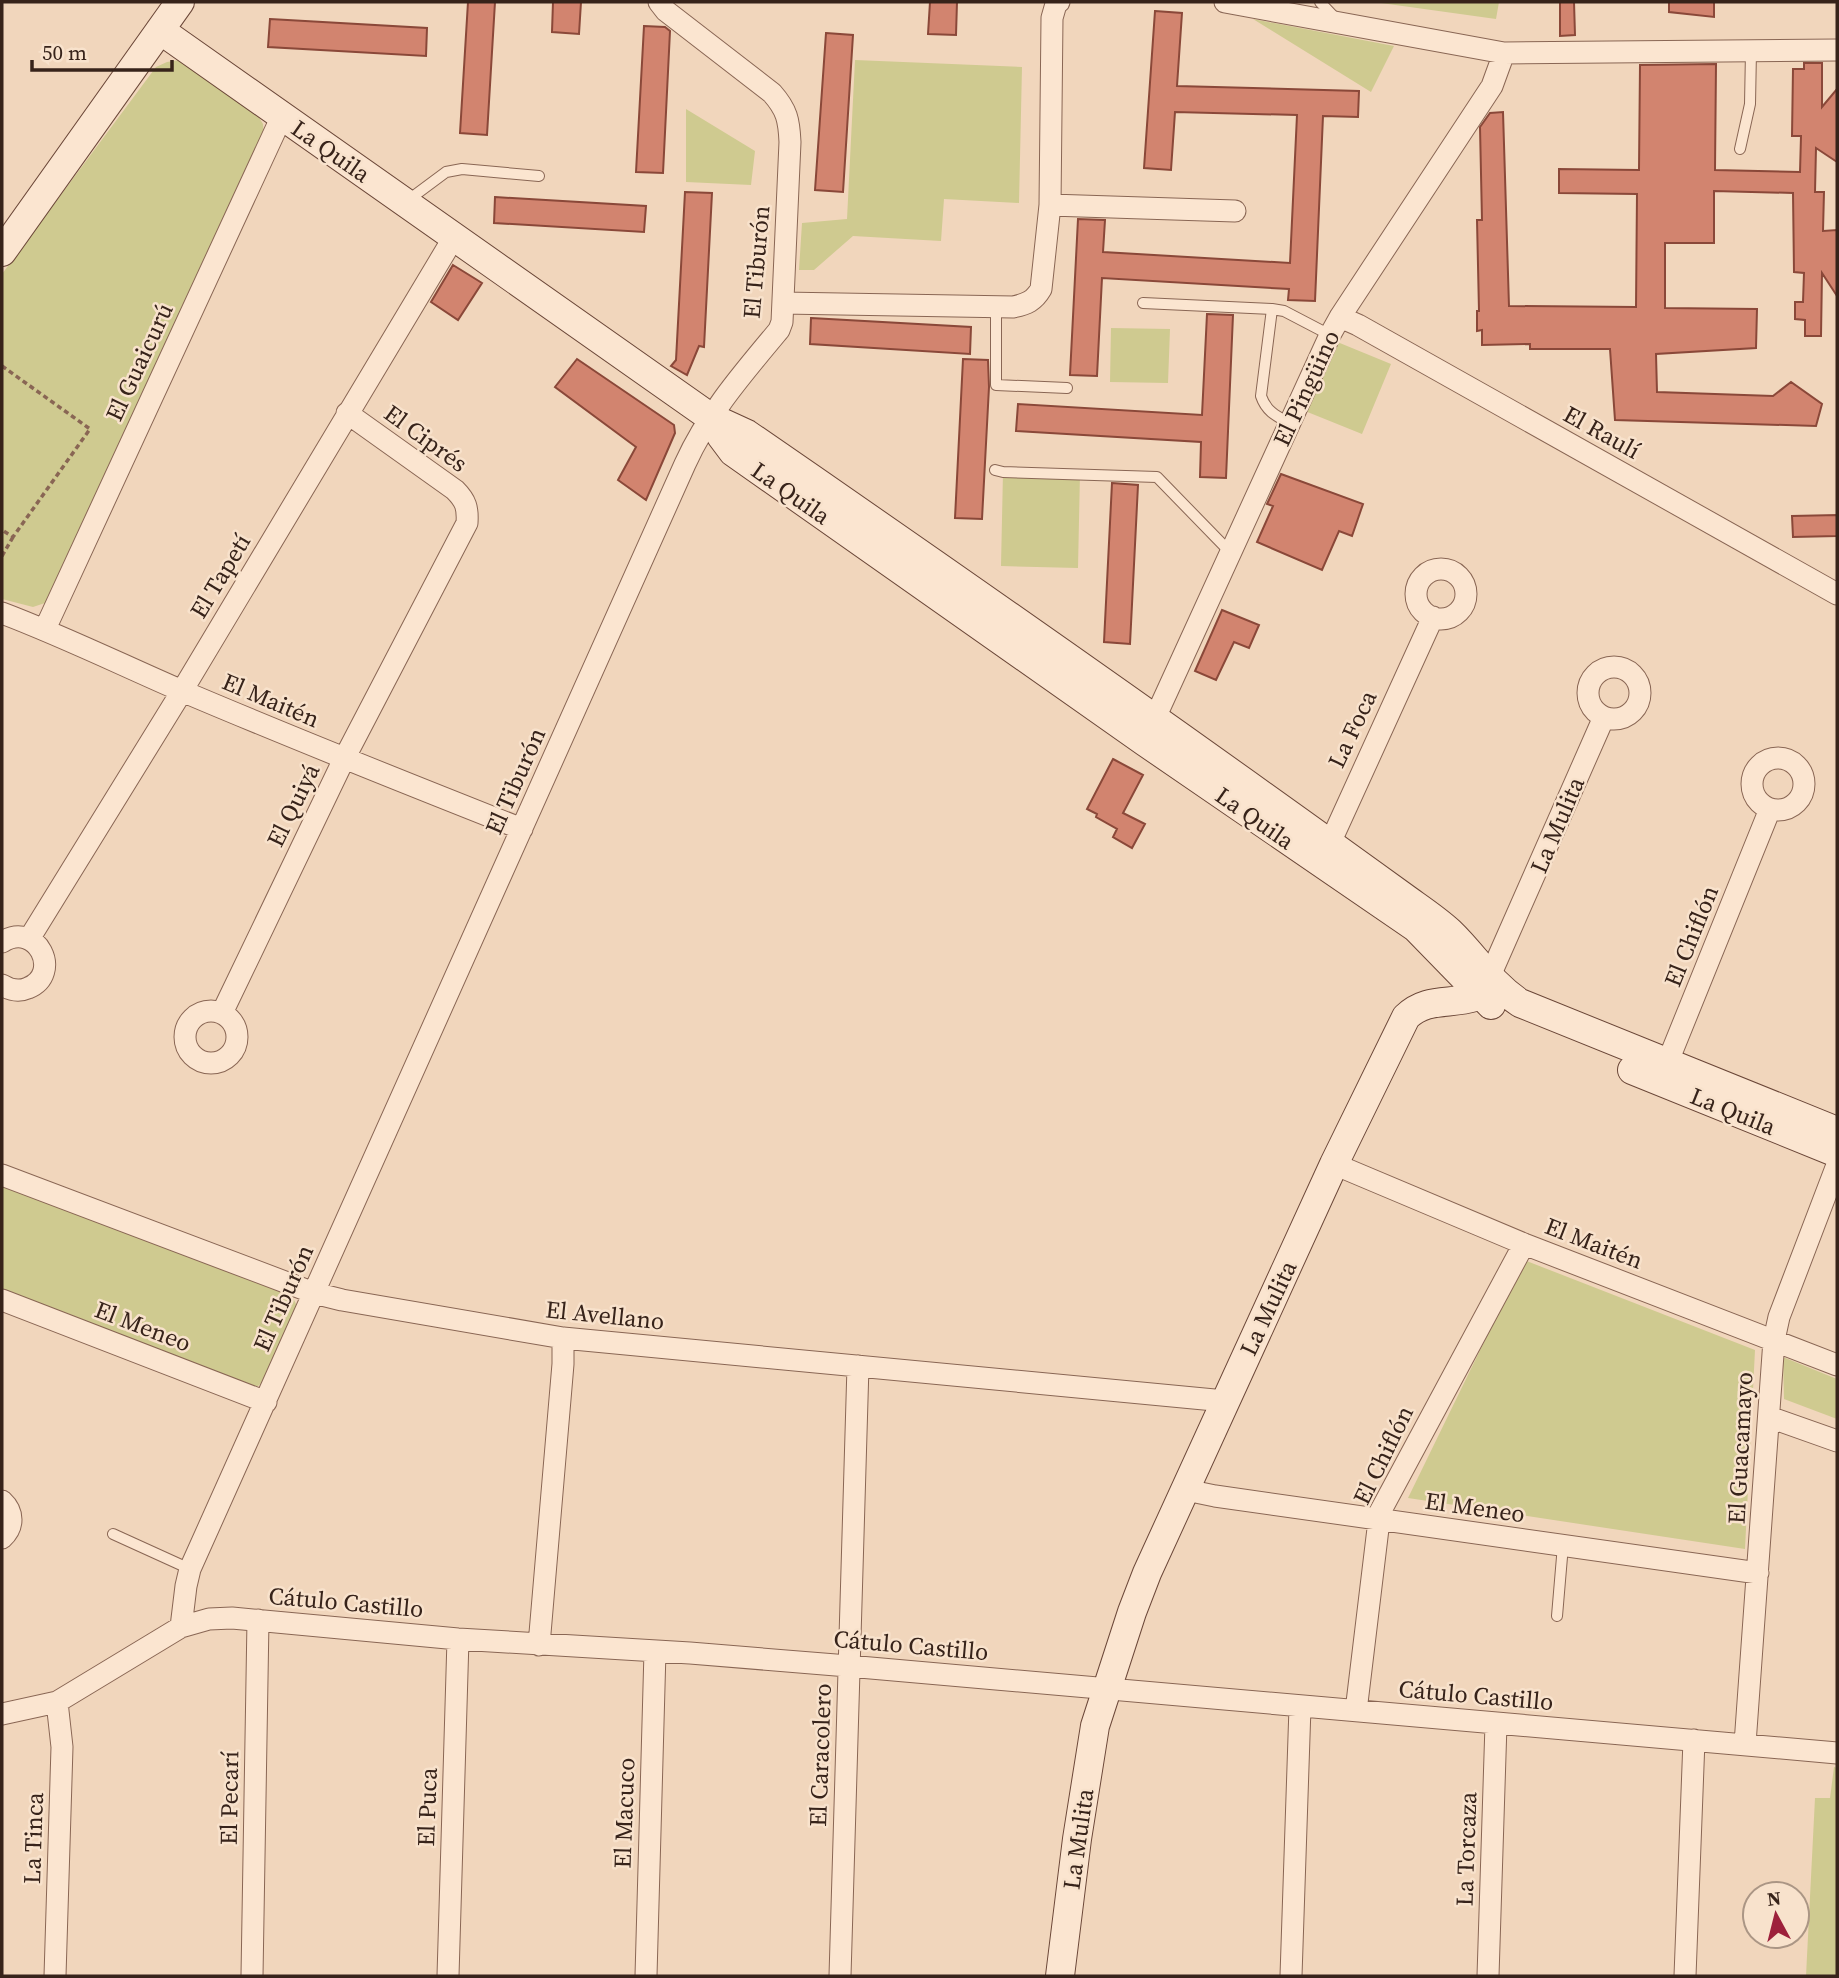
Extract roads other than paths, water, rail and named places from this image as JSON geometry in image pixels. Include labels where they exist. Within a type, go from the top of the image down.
[{"type":"main road","points":[[2,252],[180,2]]},
{"type":"main road","name":"La Quila","points":[[160,30],[710,417],[733,452],[1150,730],[1325,853],[1448,930],[1484,986],[1503,992],[1520,1003],[1837,1153]]},
{"type":"main road","name":"La Mulita","points":[[1060,1976],[1095,1726],[1147,1573],[1334,1164],[1406,1017],[1426,1004],[1475,997],[1484,986]]},
{"type":"main road","name":"La Quila","points":[[1664,1072],[1837,1131]]},
{"type":"street","name":"El Tiburón","points":[[181,1628],[190,1569],[694,444],[733,385],[779,330],[782,322],[789,120],[772,93],[666,11],[659,2]]},
{"type":"street","points":[[783,303],[1013,307],[1035,299],[1041,289],[1050,205],[1052,18],[1059,2]]},
{"type":"street","points":[[1225,2],[1504,53],[1837,50]]},
{"type":"street","name":"El Pingüino","points":[[1150,730],[1335,326],[1492,86],[1504,53]]},
{"type":"street","name":"El Guaicurú","points":[[45,629],[282,116]]},
{"type":"street","points":[[1050,205],[1235,211]]},
{"type":"street","name":"El Tapetí","points":[[29,939],[182,691],[454,237]]},
{"type":"street","name":"El Raulí","points":[[1335,326],[1369,332],[1837,594]]},
{"type":"street","name":"El Ciprés","points":[[347,413],[455,490],[468,509]]},
{"type":"street","name":"El Quiyá","points":[[222,1013],[344,759],[467,523],[468,509]]},
{"type":"street","name":"El Maitén","points":[[2,614],[45,629],[182,691],[344,759],[522,829]]},
{"type":"street","name":"La Foca","points":[[1325,853],[1433,617]]},
{"type":"street","name":"La Mulita","points":[[1484,986],[1604,717]]},
{"type":"street","name":"El Chiflón","points":[[1664,1072],[1770,809]]},
{"type":"street","points":[[2,942],[13,937],[29,939],[37,945],[45,961],[44,971],[34,986],[16,991],[2,985]]},
{"type":"street","name":"El Maitén","points":[[1334,1164],[1524,1244],[1837,1365]]},
{"type":"street","name":"El Guacamayo","points":[[1745,1744],[1774,1340],[1779,1317],[1837,1166]]},
{"type":"street","name":"El Avellano","points":[[2,1175],[314,1293],[563,1338],[1226,1401]]},
{"type":"street","name":"El Chiflón","points":[[1356,1711],[1380,1512],[1524,1244]]},
{"type":"street","name":"El Meneo","points":[[2,1300],[266,1402]]},
{"type":"street","points":[[539,1645],[563,1338]]},
{"type":"street","name":"El Caracolero","points":[[840,1976],[858,1366]]},
{"type":"street","points":[[1769,1418],[1837,1441]]},
{"type":"street","name":"El Meneo","points":[[1186,1490],[1758,1573]]},
{"type":"street","points":[[2,1501],[12,1518],[7,1533],[2,1538]]},
{"type":"street","name":"Cátulo Castillo","points":[[2,1714],[57,1702],[181,1628],[209,1619],[258,1620],[458,1639],[848,1666],[1837,1753]]},
{"type":"street","name":"El Pecarí","points":[[252,1976],[258,1620]]},
{"type":"street","name":"El Puca","points":[[449,1976],[458,1639]]},
{"type":"street","name":"El Macuco","points":[[646,1976],[655,1651]]},
{"type":"street","name":"La Tinca","points":[[55,1976],[62,1747],[57,1702]]},
{"type":"street","points":[[1291,1976],[1300,1707]]},
{"type":"street","name":"La Torcaza","points":[[1488,1976],[1496,1724]]},
{"type":"street","points":[[1685,1976],[1694,1740]]},
{"type":"lane","points":[[1320,2],[1340,23]]},
{"type":"lane","points":[[1740,149],[1750,104],[1751,51]]},
{"type":"lane","points":[[405,203],[446,172],[462,169],[539,176]]},
{"type":"lane","points":[[1143,303],[1272,309],[1335,326]]},
{"type":"lane","points":[[996,306],[996,385],[1067,388]]},
{"type":"lane","points":[[1272,309],[1261,396],[1272,414],[1289,423]]},
{"type":"lane","points":[[995,470],[1157,477],[1230,552]]},
{"type":"lane","points":[[113,1534],[190,1569]]},
{"type":"lane","points":[[1556,1616],[1563,1545]]}]
